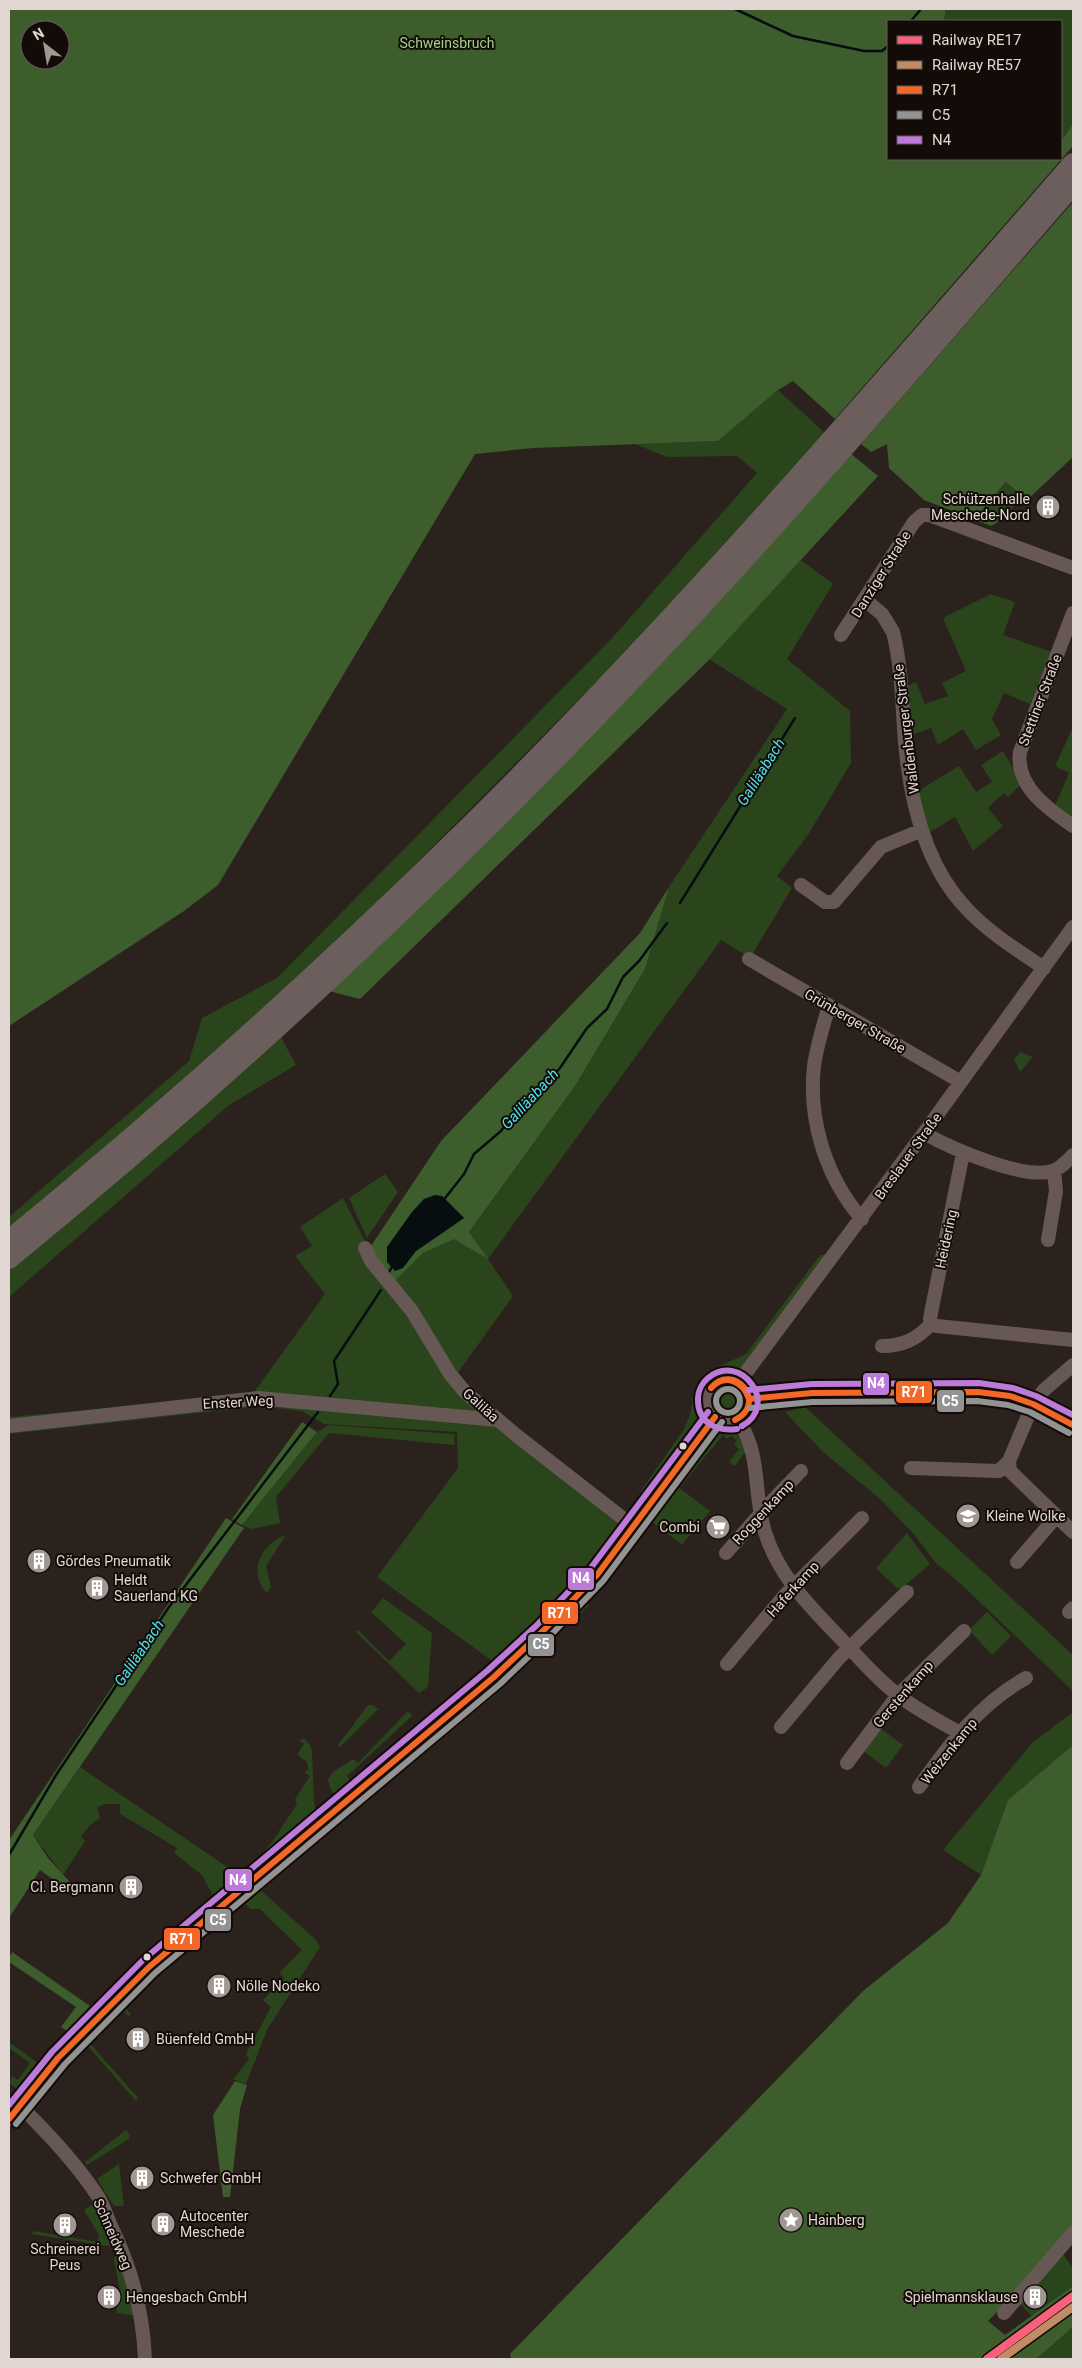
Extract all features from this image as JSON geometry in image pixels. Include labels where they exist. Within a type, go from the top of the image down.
[{"type":"highway","points":[[9,1240],[68,1192],[249,1034],[447,848],[642,647],[818,456],[1073,163]]},
{"type":"highway","points":[[9,1259],[78,1202],[259,1045],[471,844],[653,657],[836,458],[1073,185]]},
{"type":"street","name":"Danziger Straße","points":[[841,635],[914,522],[922,515],[929,515],[1073,568]]},
{"type":"street","name":"Waldenburger Straße","points":[[865,600],[888,622],[896,644],[907,758],[922,830],[935,861],[964,907],[993,933],[1044,968]]},
{"type":"street","name":"Stettiner Straße","points":[[1073,613],[1020,752],[1018,766],[1035,795],[1073,826]]},
{"type":"street","points":[[801,885],[825,902],[834,902],[881,846],[922,830]]},
{"type":"street","name":"Breslauer Straße","points":[[739,1382],[862,1219],[1073,927]]},
{"type":"street","name":"Grünberger Straße","points":[[749,959],[961,1082]]},
{"type":"street","points":[[829,1006],[814,1065],[813,1081],[817,1122],[822,1147],[832,1175],[850,1205],[862,1219]]},
{"type":"street","points":[[924,1133],[963,1153],[1033,1172],[1054,1171],[1073,1155]]},
{"type":"street","name":"Heidering","points":[[931,1324],[930,1318],[963,1153]]},
{"type":"street","points":[[1048,1240],[1057,1185],[1054,1171]]},
{"type":"street","name":"Galiläa","points":[[365,1248],[371,1261],[412,1311],[450,1374],[466,1392],[498,1420],[634,1527]]},
{"type":"street","points":[[882,1346],[898,1346],[911,1341],[931,1324],[977,1332],[1073,1340]]},
{"type":"street","points":[[910,1468],[999,1471],[1009,1461],[1033,1404],[1044,1390],[1073,1365]]},
{"type":"street","points":[[725,1379],[739,1382],[746,1390],[749,1399],[746,1411],[738,1419],[726,1422],[715,1417],[707,1405],[709,1390],[716,1383],[725,1379]]},
{"type":"street","points":[[749,1399],[812,1393],[959,1391],[994,1394],[1033,1404],[1073,1425]]},
{"type":"street","name":"Enster Weg","points":[[9,1426],[258,1398],[498,1420]]},
{"type":"street","points":[[9,2119],[72,2042],[160,1957],[517,1656],[590,1582],[634,1527],[715,1417]]},
{"type":"street","points":[[738,1419],[753,1452],[760,1514],[774,1555],[793,1587],[849,1648],[898,1695],[960,1733]]},
{"type":"street","points":[[1009,1461],[1010,1471],[1073,1532]]},
{"type":"street","name":"Roggenkamp","points":[[726,1553],[760,1514],[801,1472]]},
{"type":"street","points":[[1017,1562],[1057,1516]]},
{"type":"street","name":"Haferkamp","points":[[728,1664],[793,1587],[862,1518]]},
{"type":"street","points":[[781,1727],[849,1648],[907,1592]]},
{"type":"street","name":"Gerstenkamp","points":[[847,1763],[898,1695],[964,1631]]},
{"type":"street","name":"Weizenkamp","points":[[919,1787],[960,1733],[998,1697],[1026,1678]]},
{"type":"street","name":"Schneidweg","points":[[19,2105],[72,2163],[100,2200],[122,2250],[138,2299],[144,2331],[144,2359]]},
{"type":"street","points":[[1004,2313],[1073,2233]]},
{"type":"green space","name":"Schweinsbruch","points":[[9,9],[946,9],[944,20],[887,20],[887,160],[1061,160],[835,419],[793,381],[778,390],[718,441],[533,448],[475,454],[218,885],[184,911],[9,1026]]},
{"type":"green space","points":[[946,9],[1073,9],[1073,123],[1063,139],[1062,20],[944,20]]},
{"type":"green space","points":[[1073,123],[1073,146],[1062,159],[1062,138]]},
{"type":"green space","points":[[1073,202],[1073,457],[1027,500],[1006,482],[979,513],[998,522],[991,526],[924,500],[889,468],[887,444],[871,452],[861,444]]},
{"type":"green space","points":[[778,390],[825,433],[626,652],[328,952],[9,1233],[9,1217],[189,1061],[202,1018],[277,978],[614,636],[757,473],[737,456],[667,457],[635,444],[718,441]]},
{"type":"green space","points":[[850,453],[878,476],[709,660],[360,999],[329,991]]},
{"type":"green space","points":[[1007,482],[1023,497],[998,522],[978,513]]},
{"type":"green space","points":[[801,560],[833,584],[787,659],[850,711],[851,763],[808,835],[777,876],[792,888],[750,958],[721,940],[488,1259],[513,1296],[457,1374],[502,1430],[622,1527],[589,1580],[504,1658],[495,1663],[377,1577],[458,1468],[457,1432],[324,1424],[302,1411],[260,1406],[9,1434],[9,1417],[252,1395],[325,1294],[295,1256],[312,1246],[300,1227],[343,1198],[369,1249],[423,1253],[454,1238],[487,1258],[469,1232],[575,1086],[645,969],[669,887],[787,709],[709,659]]},
{"type":"green space","points":[[991,594],[1015,602],[1003,635],[1052,652],[1030,704],[1004,693],[992,719],[1001,735],[976,750],[963,729],[938,745],[931,728],[909,736],[903,688],[916,682],[925,704],[948,696],[942,683],[966,671],[943,618]]},
{"type":"green space","points":[[1073,727],[1073,819],[1054,808],[1069,773],[1055,766]]},
{"type":"green space","points":[[1003,751],[1022,783],[1008,797],[1004,793],[988,808],[1003,826],[973,851],[955,817],[927,834],[916,792],[959,766],[976,792],[992,782],[981,765]]},
{"type":"green space","points":[[669,887],[645,969],[575,1086],[469,1232],[488,1259],[454,1239],[423,1253],[395,1281],[369,1249],[441,1141],[640,933]],"holes":[[[442,1196],[464,1218],[416,1251],[401,1228],[424,1199]]]},
{"type":"green space","points":[[281,1037],[296,1065],[229,1105],[9,1297],[9,1271],[177,1130]]},
{"type":"green space","points":[[1020,1052],[1033,1057],[1020,1072],[1014,1059]]},
{"type":"green space","points":[[385,1174],[398,1192],[367,1238],[349,1198]]},
{"type":"green space","points":[[820,1255],[827,1255],[738,1374],[721,1376],[707,1386],[704,1396],[704,1415],[634,1519],[629,1516],[643,1488],[684,1429],[690,1415],[694,1390],[698,1382],[709,1371],[746,1354]]},
{"type":"green space","points":[[728,1385],[734,1386],[739,1390],[743,1395],[743,1407],[739,1412],[734,1416],[728,1417],[722,1416],[717,1412],[713,1407],[712,1401],[713,1395],[717,1390],[722,1386]]},
{"type":"green space","points":[[805,1407],[1073,1655],[1073,1691],[961,1584],[936,1563],[913,1533],[879,1498],[823,1452],[785,1412]]},
{"type":"green space","points":[[302,1422],[317,1432],[242,1525],[232,1519]]},
{"type":"green space","points":[[329,1425],[455,1434],[454,1445],[329,1433],[276,1497],[280,1523],[251,1529],[242,1525],[317,1432]]},
{"type":"green space","points":[[719,1426],[734,1428],[746,1451],[735,1466],[729,1462],[739,1449],[734,1445],[737,1441],[731,1436],[727,1439],[723,1435],[681,1486],[675,1481]]},
{"type":"green space","points":[[678,1487],[710,1511],[682,1545],[651,1521]]},
{"type":"green space","points":[[226,1518],[244,1528],[33,1835],[48,1858],[78,1891],[78,1897],[40,1870],[9,1918],[9,1840]]},
{"type":"green space","points":[[907,1533],[930,1564],[901,1589],[897,1588],[876,1568]]},
{"type":"green space","points":[[286,1535],[266,1566],[271,1587],[267,1593],[261,1585],[258,1576],[260,1560],[270,1545]]},
{"type":"green space","points":[[383,1598],[432,1633],[428,1687],[419,1693],[356,1632],[358,1630],[389,1661],[406,1644],[371,1612]]},
{"type":"green space","points":[[584,1601],[589,1605],[499,1692],[266,1886],[262,1880],[467,1710]]},
{"type":"green space","points":[[987,1612],[1011,1636],[992,1655],[969,1630]]},
{"type":"green space","points":[[477,1677],[482,1677],[481,1681],[342,1798],[332,1791],[328,1780],[332,1773],[353,1759],[358,1763],[408,1711],[412,1716],[347,1776],[351,1781],[346,1786]]},
{"type":"green space","points":[[368,1705],[373,1705],[378,1709],[340,1747],[338,1745]]},
{"type":"green space","points":[[1073,1712],[1073,1745],[1008,1800],[981,1875],[943,1850],[1032,1743]]},
{"type":"green space","points":[[877,1726],[903,1745],[886,1768],[860,1749]]},
{"type":"green space","points":[[304,1738],[312,1751],[314,1802],[317,1817],[255,1869],[250,1868],[272,1842],[297,1804],[295,1799],[310,1776],[305,1773],[308,1769],[307,1762],[297,1755],[304,1744],[299,1741]]},
{"type":"green space","points":[[1073,1745],[1073,2229],[1043,2265],[988,2321],[1005,2335],[1073,2286],[1073,2292],[981,2359],[511,2359],[510,2354],[863,1991],[948,1923],[981,1875],[1008,1800]]},
{"type":"green space","points":[[80,1767],[236,1873],[238,1877],[216,1896],[212,1894],[202,1875],[174,1853],[177,1848],[120,1814],[120,1804],[106,1804],[97,1807],[100,1818],[89,1826],[81,1837],[85,1841],[63,1875],[33,1835]]},
{"type":"green space","points":[[256,1886],[316,1940],[320,1947],[267,2030],[246,2084],[233,2079],[249,2059],[246,2054],[271,2007],[263,2000],[284,1978],[279,1973],[302,1950],[260,1909],[251,1909],[245,1904],[240,1907],[236,1903]]},
{"type":"green space","points":[[12,1952],[90,2006],[67,2031],[61,2027],[76,2007],[9,1962],[9,1953],[11,1955]]},
{"type":"green space","points":[[127,1999],[124,2006],[131,2014],[129,2016],[121,2009],[99,2031],[102,2035],[98,2038],[92,2032]]},
{"type":"green space","points":[[88,2041],[138,2098],[136,2101],[86,2044]]},
{"type":"green space","points":[[9,2042],[38,2063],[17,2089],[9,2083],[12,2076],[18,2080],[30,2063],[9,2048]]},
{"type":"green space","points":[[235,2081],[247,2085],[240,2109],[230,2197],[223,2197],[213,2115]]},
{"type":"green space","points":[[126,2130],[130,2135],[129,2139],[87,2165],[85,2162]]},
{"type":"green space","points":[[119,2164],[124,2206],[114,2206],[97,2179]]},
{"type":"green space","points":[[93,2204],[114,2247],[32,2234],[33,2231],[98,2242],[99,2235],[84,2210]]},
{"type":"green space","points":[[1063,2254],[1073,2268],[1073,2286],[1032,2316],[1019,2303]]},
{"type":"green space","points":[[119,2255],[136,2316],[116,2313],[120,2291],[114,2257]]},
{"type":"green space","points":[[1073,2308],[1073,2327],[1036,2359],[1003,2359]]},
{"type":"green space","points":[[1073,2327],[1073,2359],[1036,2359]]},
{"type":"shaded area","points":[[435,1195],[442,1196],[464,1218],[416,1251],[403,1268],[395,1271],[387,1262],[387,1247],[412,1212],[424,1199]]},
{"type":"waterway","points":[[735,9],[793,36],[864,51],[882,51],[887,47]]},
{"type":"waterway","points":[[912,20],[921,9]]},
{"type":"waterway","name":"Galiläabach","points":[[680,903],[795,718]]},
{"type":"waterway","name":"Galiläabach","points":[[442,1202],[464,1174],[474,1154],[501,1131],[522,1103],[536,1094],[560,1068],[587,1028],[607,1009],[623,977],[639,961],[667,923]]},
{"type":"waterway","name":"Galiläabach","points":[[389,1272],[393,1265]]},
{"type":"waterway","name":"Galiläabach","points":[[330,1396],[338,1384],[334,1361],[381,1290]]},
{"type":"waterway","name":"Galiläabach","points":[[9,1855],[56,1775],[169,1607],[318,1412]]},
{"type":"rail line","name":"RE17","points":[[987,2359],[1073,2296]]},
{"type":"rail line","name":"RE57","points":[[1001,2359],[1073,2307]]},
{"type":"transit line","name":"N4","points":[[737,1429],[729,1430],[715,1427],[709,1424],[701,1413],[698,1398],[702,1385],[708,1378],[720,1371],[733,1371],[743,1376],[752,1384],[757,1394],[757,1406],[753,1417],[742,1426]]},
{"type":"transit line","name":"R71","points":[[711,1388],[720,1381],[729,1379],[737,1382],[744,1388],[748,1395],[749,1404],[745,1413],[735,1420]]},
{"type":"transit line","name":"R71","points":[[711,1388],[716,1383],[722,1381],[733,1381],[742,1388],[749,1399]]},
{"type":"transit line","name":"N4","points":[[748,1390],[812,1384],[979,1383],[1013,1388],[1036,1396],[1073,1415]]},
{"type":"transit line","name":"C5","points":[[728,1389],[733,1390],[739,1396],[740,1401],[739,1406],[733,1412],[728,1413],[723,1412],[717,1406],[716,1401],[717,1396],[723,1390],[728,1389]]},
{"type":"transit line","name":"R71","points":[[749,1399],[812,1393],[978,1392],[1010,1396],[1033,1404],[1073,1425]]},
{"type":"transit line","name":"C5","points":[[750,1408],[812,1402],[977,1401],[1008,1405],[1030,1412],[1069,1433]]},
{"type":"transit line","name":"N4","points":[[9,2105],[52,2052],[143,1960],[488,1670],[537,1625],[590,1569],[708,1412]]},
{"type":"transit line","name":"R71","points":[[9,2119],[58,2058],[149,1967],[494,1677],[543,1631],[597,1575],[715,1417]]},
{"type":"transit line","name":"C5","points":[[16,2124],[65,2064],[155,1973],[500,1684],[549,1637],[603,1581],[722,1422]]},
{"type":"place","name":"Schützenhalle Meschede-Nord","points":[[1048,507]]},
{"type":"place","name":"Kleine Wolke","points":[[968,1516]]},
{"type":"place","name":"Combi","points":[[718,1527]]},
{"type":"place","name":"Gördes Pneumatik","points":[[39,1561]]},
{"type":"place","name":"Heldt Sauerland KG","points":[[97,1588]]},
{"type":"place","name":"Cl. Bergmann","points":[[131,1887]]},
{"type":"place","name":"Nölle Nodeko","points":[[219,1986]]},
{"type":"place","name":"Büenfeld GmbH","points":[[138,2039]]},
{"type":"place","name":"Schwefer GmbH","points":[[142,2178]]},
{"type":"place","name":"Hainberg","points":[[791,2220]]},
{"type":"place","name":"Autocenter Meschede","points":[[163,2224]]},
{"type":"place","name":"Schreinerei Peus","points":[[65,2225]]},
{"type":"place","name":"Hengesbach GmbH","points":[[109,2297]]},
{"type":"place","name":"Spielmannsklause","points":[[1035,2297]]}]
